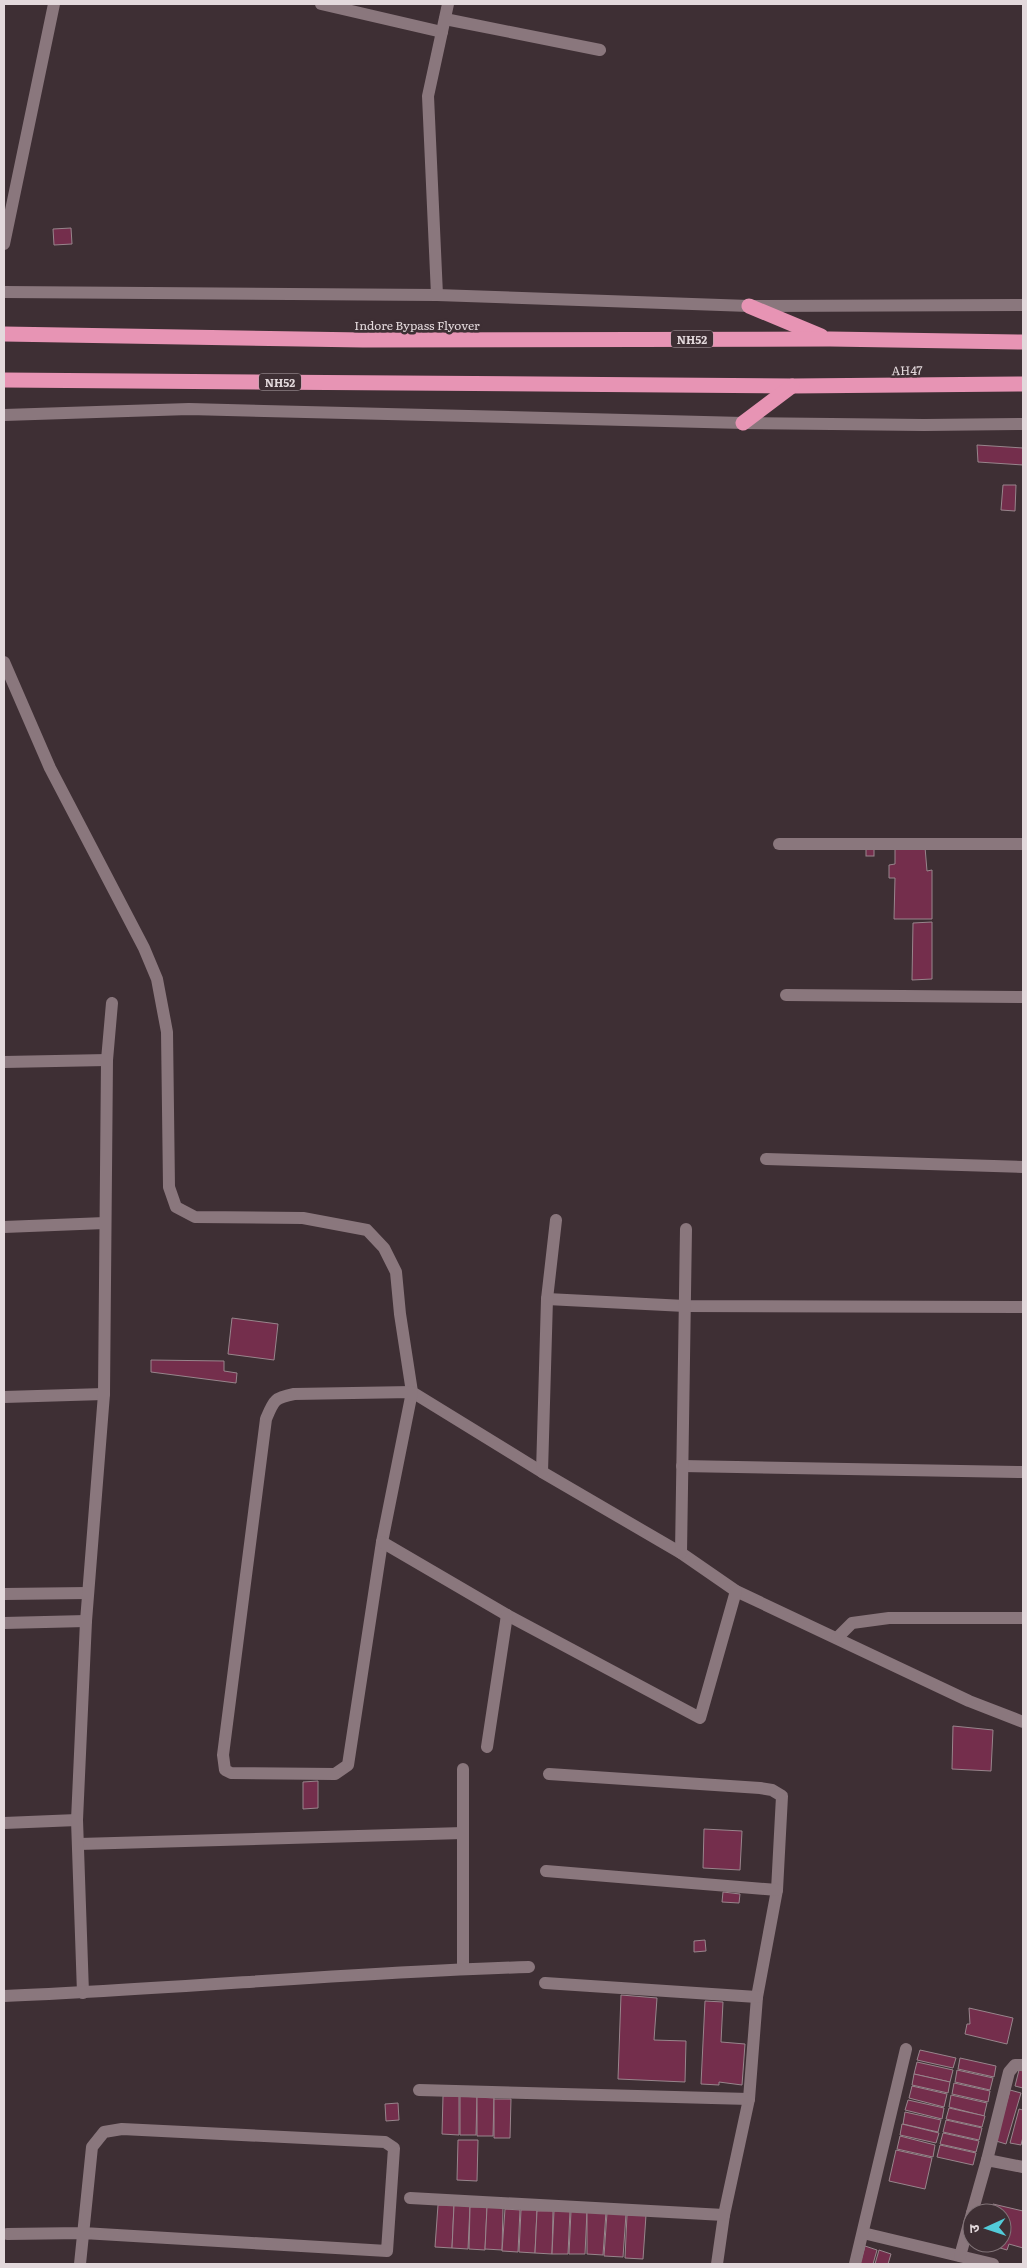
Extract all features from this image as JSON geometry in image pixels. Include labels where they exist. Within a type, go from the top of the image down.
[{"type":"highway","points":[[749,306],[830,339]]},
{"type":"highway","name":"Indore Bypass Flyover","points":[[4,334],[363,340],[830,339]]},
{"type":"highway","name":"NH52","points":[[830,339],[1023,342]]},
{"type":"highway","name":"NH52","points":[[4,380],[792,386]]},
{"type":"highway","name":"AH47","points":[[792,386],[1023,384]]},
{"type":"highway","points":[[743,423],[792,386]]},
{"type":"street","points":[[4,244],[54,4]]},
{"type":"street","points":[[321,4],[442,32]]},
{"type":"street","points":[[437,295],[428,96],[448,4]]},
{"type":"street","points":[[445,19],[600,50]]},
{"type":"street","points":[[4,292],[437,295],[749,306],[1023,305]]},
{"type":"street","points":[[4,415],[188,410],[743,423],[1023,424]]},
{"type":"street","points":[[4,662],[50,768],[144,948],[157,979],[167,1032],[169,1188],[176,1207],[195,1217],[303,1218],[366,1230],[384,1248],[396,1272],[400,1314],[412,1392],[382,1542],[348,1765],[334,1774],[231,1773],[225,1770],[223,1755],[266,1419],[273,1402],[279,1397],[294,1394],[412,1392],[542,1472],[681,1553],[736,1591],[969,1701],[1023,1722]]},
{"type":"street","points":[[778,844],[1023,844]]},
{"type":"street","points":[[786,995],[1023,997]]},
{"type":"street","points":[[83,1993],[77,1820],[86,1621],[104,1394],[107,1060],[112,1003]]},
{"type":"street","points":[[4,1062],[107,1060]]},
{"type":"street","points":[[766,1159],[1023,1167]]},
{"type":"street","points":[[542,1472],[547,1299],[556,1220]]},
{"type":"street","points":[[4,1227],[105,1223]]},
{"type":"street","points":[[681,1553],[686,1229]]},
{"type":"street","points":[[547,1299],[685,1306],[1023,1307]]},
{"type":"street","points":[[4,1397],[104,1394]]},
{"type":"street","points":[[682,1466],[1023,1472]]},
{"type":"street","points":[[382,1542],[507,1615],[700,1718],[736,1591]]},
{"type":"street","points":[[4,1594],[88,1593]]},
{"type":"street","points":[[487,1747],[507,1615]]},
{"type":"street","points":[[838,1638],[852,1623],[889,1618],[1023,1618]]},
{"type":"street","points":[[4,1623],[86,1621]]},
{"type":"street","points":[[463,1769],[463,1969]]},
{"type":"street","points":[[549,1774],[772,1790],[782,1796],[777,1890],[757,1998],[749,2099],[724,2215],[717,2264]]},
{"type":"street","points":[[4,1823],[77,1820]]},
{"type":"street","points":[[79,1844],[225,1838],[463,1833]]},
{"type":"street","points":[[546,1872],[777,1890]]},
{"type":"street","points":[[4,1996],[83,1993],[463,1969],[529,1967]]},
{"type":"street","points":[[545,1983],[757,1998]]},
{"type":"street","points":[[855,2264],[906,2049]]},
{"type":"street","points":[[975,2203],[1009,2072],[1015,2065],[1023,2065]]},
{"type":"street","points":[[419,2090],[749,2099]]},
{"type":"street","points":[[7,2234],[83,2233],[387,2258],[395,2157],[394,2148],[385,2142],[122,2129],[104,2132],[92,2147],[83,2233],[80,2264]]},
{"type":"street","points":[[987,2160],[1023,2167]]},
{"type":"street","points":[[410,2198],[724,2215]]},
{"type":"street","points":[[863,2233],[993,2264]]},
{"type":"street","points":[[960,2256],[962,2249]]},
{"type":"building","points":[[71,228],[72,244],[54,245],[53,229]]},
{"type":"building","points":[[977,445],[1023,448],[1023,465],[978,462]]},
{"type":"building","points":[[1003,485],[1016,485],[1015,511],[1001,510]]},
{"type":"building","points":[[866,846],[874,846],[874,856],[866,856]]},
{"type":"building","points":[[925,847],[927,871],[932,870],[932,919],[894,919],[895,878],[889,878],[889,865],[895,864],[895,848]]},
{"type":"building","points":[[932,922],[932,979],[912,980],[913,923]]},
{"type":"building","points":[[232,1318],[278,1324],[274,1360],[228,1354]]},
{"type":"building","points":[[151,1360],[224,1361],[224,1371],[237,1373],[236,1383],[151,1372]]},
{"type":"building","points":[[953,1726],[993,1730],[991,1771],[952,1769]]},
{"type":"building","points":[[318,1781],[318,1808],[303,1809],[303,1782]]},
{"type":"building","points":[[704,1829],[742,1831],[740,1870],[703,1868]]},
{"type":"building","points":[[723,1892],[740,1894],[739,1903],[722,1902]]},
{"type":"building","points":[[705,1940],[706,1951],[694,1952],[694,1941]]},
{"type":"building","points":[[621,1995],[657,1998],[654,2040],[686,2041],[685,2082],[618,2079]]},
{"type":"building","points":[[705,2001],[723,2002],[721,2042],[745,2044],[742,2085],[719,2082],[719,2085],[701,2084]]},
{"type":"building","points":[[969,2008],[1013,2018],[1007,2044],[965,2034],[967,2024],[970,2024]]},
{"type":"building","points":[[920,2050],[956,2058],[953,2068],[917,2060]]},
{"type":"building","points":[[960,2058],[996,2066],[994,2077],[958,2069]]},
{"type":"building","points":[[917,2062],[953,2070],[950,2082],[914,2074]]},
{"type":"building","points":[[957,2070],[993,2078],[990,2090],[955,2082]]},
{"type":"building","points":[[1019,2070],[1023,2071],[1023,2088],[1015,2086]]},
{"type":"building","points":[[914,2074],[950,2082],[948,2093],[912,2085]]},
{"type":"building","points":[[954,2083],[990,2091],[988,2102],[952,2094]]},
{"type":"building","points":[[912,2086],[947,2094],[944,2107],[909,2098]]},
{"type":"building","points":[[1010,2090],[1021,2093],[1006,2144],[996,2141]]},
{"type":"building","points":[[951,2095],[987,2103],[984,2116],[949,2107]]},
{"type":"building","points":[[443,2096],[459,2096],[459,2135],[442,2134]]},
{"type":"building","points":[[460,2096],[477,2097],[476,2135],[460,2135]]},
{"type":"building","points":[[477,2097],[494,2098],[493,2136],[477,2136]]},
{"type":"building","points":[[494,2099],[511,2099],[510,2138],[494,2138]]},
{"type":"building","points":[[908,2100],[944,2108],[942,2119],[905,2110]]},
{"type":"building","points":[[398,2103],[399,2120],[386,2121],[385,2104]]},
{"type":"building","points":[[949,2108],[985,2116],[982,2127],[946,2119]]},
{"type":"building","points":[[1019,2109],[1023,2110],[1023,2137],[1021,2145],[1010,2143]]},
{"type":"building","points":[[905,2112],[941,2120],[938,2132],[903,2124]]},
{"type":"building","points":[[946,2120],[982,2128],[979,2140],[943,2132]]},
{"type":"building","points":[[902,2124],[939,2133],[936,2143],[900,2135]]},
{"type":"building","points":[[943,2133],[979,2141],[976,2152],[940,2144]]},
{"type":"building","points":[[900,2136],[935,2145],[933,2157],[897,2149]]},
{"type":"building","points":[[458,2140],[478,2140],[477,2181],[457,2180]]},
{"type":"building","points":[[940,2145],[976,2153],[973,2165],[937,2157]]},
{"type":"building","points":[[896,2150],[932,2158],[925,2189],[889,2181]]},
{"type":"building","points":[[438,2205],[454,2205],[452,2248],[435,2247]]},
{"type":"building","points":[[454,2205],[470,2206],[468,2249],[452,2248]]},
{"type":"building","points":[[470,2207],[487,2207],[485,2250],[469,2249]]},
{"type":"building","points":[[487,2207],[503,2207],[502,2250],[485,2249]]},
{"type":"building","points":[[1012,2208],[1023,2211],[1023,2248],[1012,2245]]},
{"type":"building","points":[[505,2209],[520,2210],[518,2252],[502,2251]]},
{"type":"building","points":[[521,2210],[537,2210],[535,2253],[519,2252]]},
{"type":"building","points":[[537,2211],[553,2211],[552,2254],[535,2253]]},
{"type":"building","points":[[554,2211],[570,2211],[568,2254],[552,2254]]},
{"type":"building","points":[[571,2211],[587,2211],[585,2254],[569,2254]]},
{"type":"building","points":[[587,2212],[606,2212],[603,2255],[587,2254]]},
{"type":"building","points":[[607,2213],[626,2214],[623,2257],[604,2256]]},
{"type":"building","points":[[627,2215],[646,2215],[643,2259],[625,2258]]},
{"type":"building","points":[[865,2246],[877,2250],[873,2264],[860,2264]]},
{"type":"building","points":[[879,2250],[891,2254],[888,2264],[875,2264]]}]
